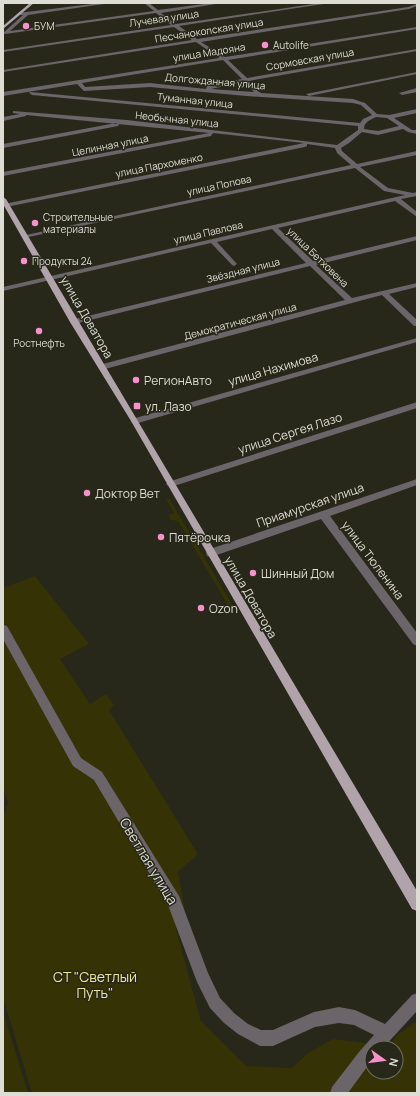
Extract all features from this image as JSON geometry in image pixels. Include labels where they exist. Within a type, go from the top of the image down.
[{"type":"main road","points":[[3,23],[26,3]]},
{"type":"main road","points":[[4,32],[32,3]]},
{"type":"main road","name":"улица Доватора","points":[[5,202],[74,322],[135,421],[417,904]]},
{"type":"street","points":[[20,14],[108,3]]},
{"type":"street","points":[[146,3],[175,26],[224,59],[253,90],[260,94]]},
{"type":"street","points":[[4,32],[220,3]]},
{"type":"street","name":"Лучевая улица","points":[[3,51],[328,3]]},
{"type":"street","points":[[405,3],[416,7]]},
{"type":"street","name":"Песчанокопская улица","points":[[3,71],[416,7]]},
{"type":"street","points":[[4,32],[27,14]]},
{"type":"street","name":"улица Мадояна","points":[[3,94],[417,28]]},
{"type":"street","name":"Сормовская улица","points":[[208,90],[212,86],[417,50]]},
{"type":"street","points":[[297,96],[417,73]]},
{"type":"street","name":"Долгожданная улица","points":[[78,82],[83,88],[87,89],[143,85],[353,101],[363,104],[375,115]]},
{"type":"street","name":"Туманная улица","points":[[29,90],[34,93],[361,127],[378,133],[404,127]]},
{"type":"street","points":[[402,93],[417,90]]},
{"type":"street","points":[[389,201],[390,196],[386,190],[338,152],[338,147],[347,142],[361,127],[365,120],[375,115],[390,117],[417,111]]},
{"type":"street","name":"Необычная улица","points":[[15,112],[127,122],[315,143],[338,147]]},
{"type":"street","points":[[3,119],[33,113]]},
{"type":"street","points":[[390,117],[410,131],[417,132]]},
{"type":"street","points":[[3,146],[127,122]]},
{"type":"street","name":"Целинная улица","points":[[3,174],[221,133]]},
{"type":"street","name":"улица Пархоменко","points":[[5,202],[315,143]]},
{"type":"street","name":"улица Попова","points":[[26,237],[417,153]]},
{"type":"street","points":[[386,190],[417,195]]},
{"type":"street","name":"улица Павлова","points":[[3,289],[417,195]]},
{"type":"street","points":[[397,200],[417,215]]},
{"type":"street","name":"улица Бетховена","points":[[273,227],[350,301]]},
{"type":"street","name":"Звёздная улица","points":[[74,322],[417,238]]},
{"type":"street","points":[[213,241],[234,264]]},
{"type":"street","name":"Демократическая улица","points":[[102,367],[350,301],[417,285]]},
{"type":"street","points":[[384,293],[417,324]]},
{"type":"street","name":"улица Нахимова","points":[[135,421],[417,340]]},
{"type":"street","name":"улица Сергея Лазо","points":[[171,484],[417,405]]},
{"type":"street","name":"Приамурская улица","points":[[211,553],[323,514],[415,485]]},
{"type":"street","name":"улица Тюленина","points":[[323,514],[417,641]]},
{"type":"street","name":"Светлая улица","points":[[3,629],[77,762],[98,776],[174,901],[202,977],[215,1003],[229,1018],[243,1029],[260,1038],[273,1038],[314,1020],[339,1015],[354,1018],[386,1032]]},
{"type":"street","points":[[338,1093],[364,1057],[417,1000]]},
{"type":"green space","points":[[169,498],[233,606],[229,607],[178,521],[171,520],[168,515],[174,513],[166,499]]},
{"type":"green space","name":"СТ \"Светлый Путь\"","points":[[35,576],[89,644],[60,659],[90,704],[106,694],[114,705],[109,710],[198,854],[178,872],[187,922],[176,929],[201,1021],[246,1066],[292,1068],[308,1053],[333,1039],[364,1043],[364,1080],[404,1080],[404,1040],[393,1040],[397,1035],[417,1021],[417,1093],[32,1093],[3,998],[3,816],[8,803],[3,786],[3,588]]},
{"type":"green space","points":[[3,1011],[28,1093],[3,1093]]},
{"type":"place","name":"БУМ","points":[[26,26]]},
{"type":"place","name":"Autolife","points":[[265,45]]},
{"type":"place","name":"Строительные материалы","points":[[35,223]]},
{"type":"place","name":"Продукты 24","points":[[24,261]]},
{"type":"place","name":"Ростнефть","points":[[39,331]]},
{"type":"place","name":"РегионАвто","points":[[136,380]]},
{"type":"place","name":"ул. Лазо","points":[[137,406]]},
{"type":"place","name":"Доктор Вет","points":[[87,493]]},
{"type":"place","name":"Пятёрочка","points":[[161,537]]},
{"type":"place","name":"Шинный Дом","points":[[253,573]]},
{"type":"place","name":"Ozon","points":[[201,608]]}]
